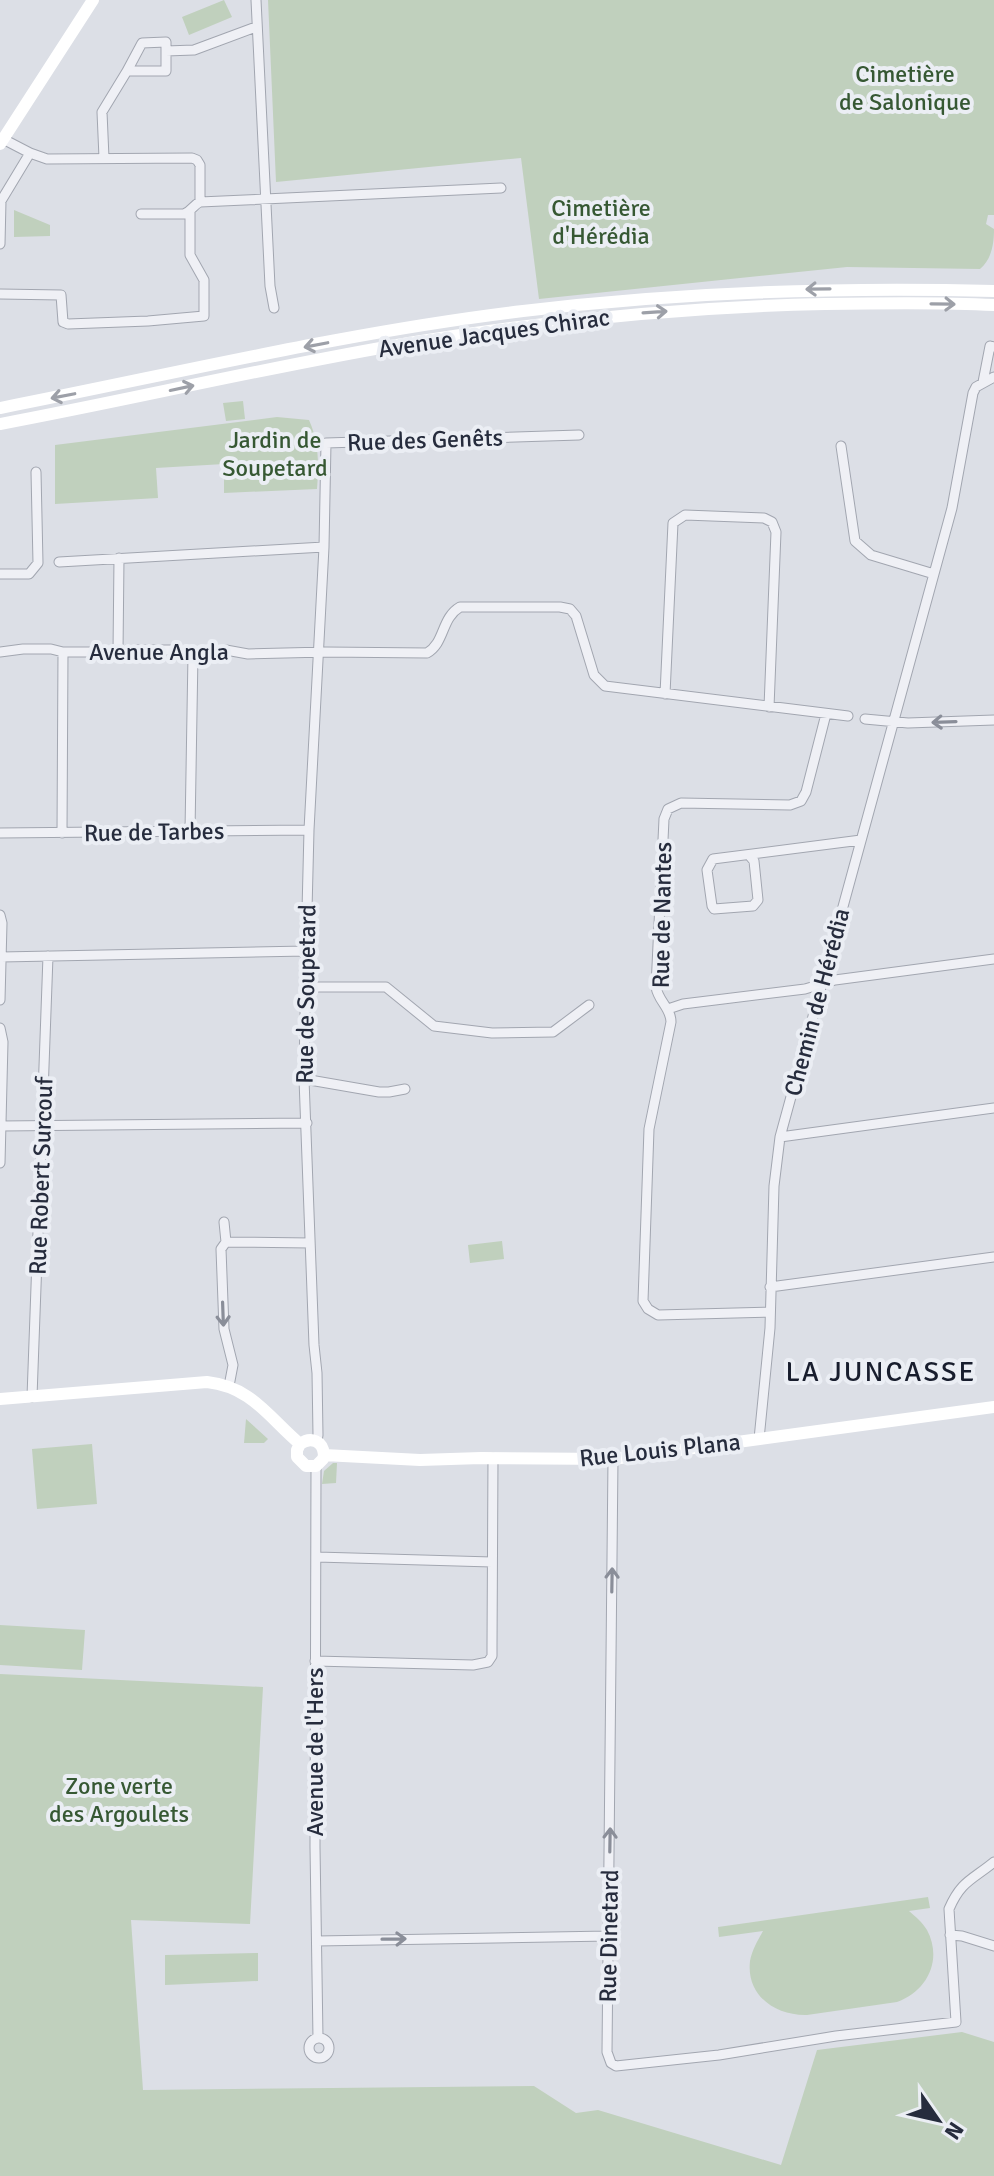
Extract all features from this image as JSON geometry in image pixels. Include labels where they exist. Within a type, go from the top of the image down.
[{"type":"main road","points":[[2,142],[93,0]]},
{"type":"main road","name":"Avenue Jacques Chirac","points":[[0,408],[322,344],[522,311],[641,298],[759,291],[994,291]]},
{"type":"main road","name":"Avenue Jacques Chirac","points":[[0,424],[399,345],[554,322],[771,305],[994,305]]},
{"type":"main road","points":[[0,1399],[207,1382],[229,1386],[252,1399],[300,1444]]},
{"type":"main road","name":"Rue Louis Plana","points":[[320,1460],[613,1459],[994,1407]]},
{"type":"main road","points":[[308,1440],[317,1441],[323,1448],[320,1460],[306,1466],[299,1460],[297,1450],[300,1444],[308,1440]]},
{"type":"street","points":[[256,0],[265,201],[274,308]]},
{"type":"street","points":[[166,51],[194,50],[256,27]]},
{"type":"street","points":[[104,158],[102,112],[142,43],[166,42],[166,71],[127,71]]},
{"type":"street","points":[[2,142],[47,159],[192,158],[200,165],[200,202]]},
{"type":"street","points":[[0,244],[1,201],[30,153]]},
{"type":"street","points":[[0,294],[61,295],[63,322],[88,324],[204,316],[204,280],[190,255],[190,212],[200,202],[501,188]]},
{"type":"street","points":[[141,214],[190,212]]},
{"type":"street","name":"Chemin de Hérédia","points":[[759,1439],[770,1312],[774,1186],[780,1137],[959,478],[973,393],[983,382],[990,346],[994,347]]},
{"type":"street","points":[[983,382],[994,377]]},
{"type":"street","name":"Rue des Genêts","points":[[324,547],[326,443],[579,435]]},
{"type":"street","points":[[841,446],[855,541],[871,555],[934,574]]},
{"type":"street","points":[[0,574],[29,574],[38,563],[36,472]]},
{"type":"street","points":[[769,707],[776,532],[772,522],[764,518],[685,515],[673,523],[665,694],[769,707],[826,714],[848,716]]},
{"type":"street","points":[[59,562],[324,547]]},
{"type":"street","name":"Rue de Soupetard","points":[[317,1441],[317,1373],[304,1079],[309,830],[324,547]]},
{"type":"street","points":[[118,652],[119,558]]},
{"type":"street","name":"Avenue Angla","points":[[0,652],[51,649],[63,652],[176,650],[193,654],[215,654],[226,650],[248,654],[427,653],[437,644],[451,612],[460,607],[560,607],[570,609],[578,620],[594,675],[600,683],[609,688],[665,694]]},
{"type":"street","points":[[62,833],[63,652]]},
{"type":"street","points":[[190,831],[193,654]]},
{"type":"street","name":"Rue de Nantes","points":[[770,1312],[658,1315],[648,1309],[643,1301],[649,1129],[671,1022],[656,987],[665,814],[672,806],[681,803],[790,805],[801,801],[826,714]]},
{"type":"street","points":[[865,719],[895,722],[994,720]]},
{"type":"street","name":"Rue de Tarbes","points":[[0,833],[309,830]]},
{"type":"street","points":[[749,855],[754,861],[758,900],[753,906],[714,909],[707,870],[716,857],[861,840]]},
{"type":"street","points":[[0,915],[0,1000]]},
{"type":"street","points":[[1,957],[306,951]]},
{"type":"street","name":"Rue Robert Surcouf","points":[[32,1397],[48,956]]},
{"type":"street","points":[[668,1009],[683,1004],[805,989],[823,983],[994,959]]},
{"type":"street","points":[[306,987],[386,987],[434,1026],[492,1033],[553,1032],[589,1005]]},
{"type":"street","points":[[0,1028],[3,1042],[0,1163]]},
{"type":"street","points":[[304,1079],[379,1092],[405,1089]]},
{"type":"street","points":[[780,1137],[994,1108]]},
{"type":"street","points":[[1,1126],[307,1123]]},
{"type":"street","points":[[224,1222],[226,1242],[221,1249],[224,1329],[233,1365],[229,1386]]},
{"type":"street","points":[[226,1242],[310,1243]]},
{"type":"street","points":[[770,1287],[994,1257]]},
{"type":"street","points":[[315,1661],[473,1665],[488,1662],[492,1656],[493,1458]]},
{"type":"street","name":"Rue Dinetard","points":[[613,1459],[607,2052],[611,2063],[616,2066],[719,2055],[848,2034],[956,2022],[950,1935]]},
{"type":"street","name":"Avenue de l'Hers","points":[[318,2038],[315,1661],[320,1460]]},
{"type":"street","points":[[317,1557],[492,1562]]},
{"type":"street","points":[[994,1862],[968,1880],[956,1893],[949,1909],[950,1935],[994,1946]]},
{"type":"street","points":[[317,1941],[609,1936]]},
{"type":"green space","points":[[224,0],[232,17],[189,35],[182,17]]},
{"type":"green space","name":"Cimetière de Salonique","points":[[268,0],[994,0],[994,215],[988,215],[986,224],[994,229],[990,256],[980,269],[847,267],[539,299],[521,158],[276,182]]},
{"type":"green space","points":[[14,210],[50,225],[50,236],[14,237]]},
{"type":"green space","points":[[243,401],[245,419],[226,421],[223,403]]},
{"type":"green space","name":"Jardin de Soupetard","points":[[277,417],[309,420],[318,454],[317,489],[224,493],[224,464],[156,468],[158,498],[55,504],[55,445]]},
{"type":"green space","points":[[502,1241],[504,1259],[470,1263],[468,1245]]},
{"type":"green space","points":[[246,1419],[268,1439],[264,1443],[244,1443]]},
{"type":"green space","points":[[92,1444],[97,1504],[37,1509],[32,1449]]},
{"type":"green space","points":[[337,1463],[336,1483],[322,1484],[324,1471]]},
{"type":"green space","points":[[0,1625],[85,1630],[82,1670],[0,1665]]},
{"type":"green space","name":"Zone verte des Argoulets","points":[[0,1674],[263,1687],[250,1924],[131,1920],[143,2090],[534,2086],[576,2113],[598,2110],[781,2165],[817,2050],[962,2032],[994,2042],[994,2176],[0,2176]]},
{"type":"green space","points":[[928,1897],[930,1908],[909,1911],[921,1922],[932,1941],[932,1963],[917,1990],[897,2002],[807,2015],[784,2012],[765,2002],[758,1994],[750,1973],[750,1961],[763,1931],[719,1937],[718,1927]]},
{"type":"green space","points":[[258,1953],[258,1981],[165,1985],[165,1955]]},
{"type":"district","name":"LA JUNCASSE","points":[[881,1372]]},
{"type":"park label","name":"Cimetière d'Hérédia","points":[[601,222]]}]
